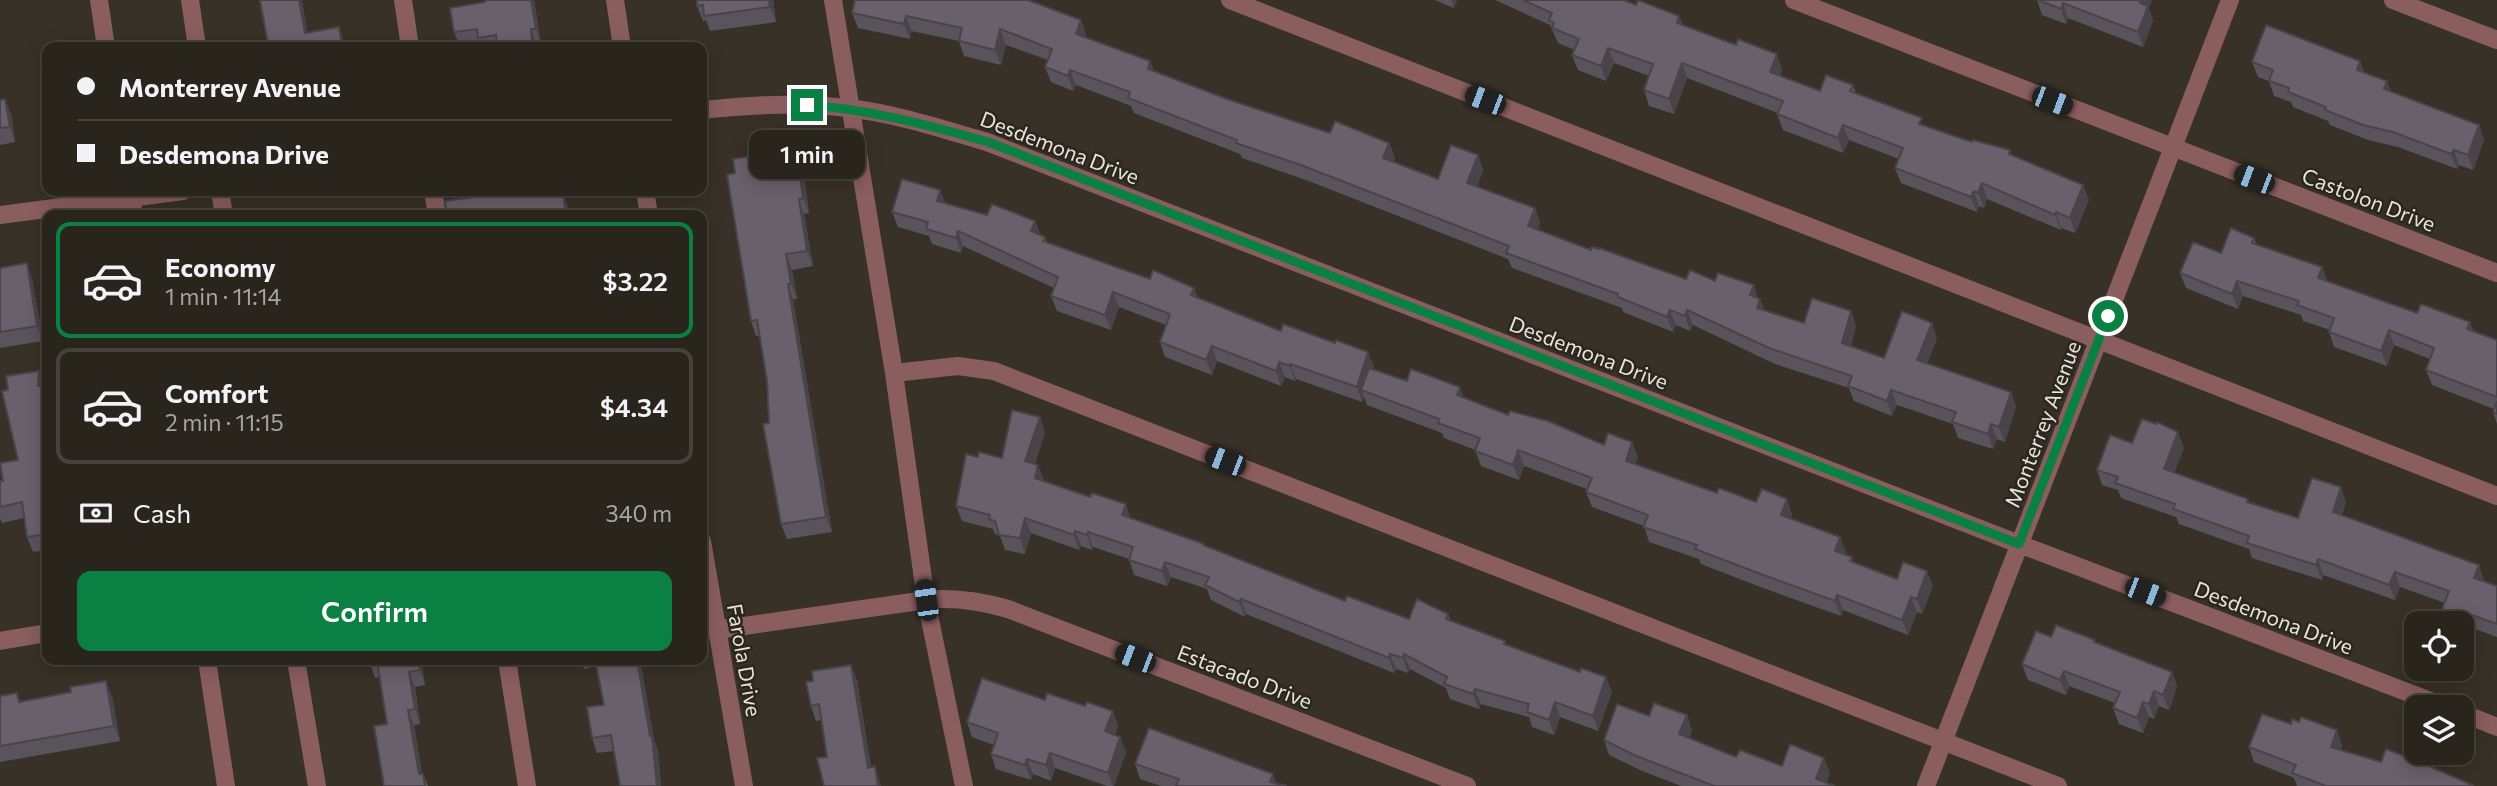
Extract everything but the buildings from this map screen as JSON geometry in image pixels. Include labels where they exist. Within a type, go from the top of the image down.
[{"type":"street","points":[[99,0],[105,42]]},
{"type":"street","points":[[190,0],[196,42]]},
{"type":"street","points":[[403,0],[409,42]]},
{"type":"street","points":[[615,0],[621,42]]},
{"type":"street","points":[[833,0],[894,373],[926,600],[964,786]]},
{"type":"street","points":[[1230,0],[2497,496]]},
{"type":"street","name":"Castolon Drive","points":[[1794,0],[2497,273]]},
{"type":"street","name":"Monterrey Avenue","points":[[1926,786],[2230,0]]},
{"type":"street","points":[[2393,0],[2497,40]]},
{"type":"street","name":"Desdemona Drive","points":[[707,109],[754,104],[849,108],[917,122],[988,142],[2019,544],[2415,695]]},
{"type":"street","points":[[51,210],[132,202],[160,196]]},
{"type":"street","points":[[0,215],[42,211]]},
{"type":"street","points":[[894,373],[958,366],[994,371],[2058,786]]},
{"type":"street","name":"Farola Drive","points":[[707,573],[744,786]]},
{"type":"street","name":"Estacado Drive","points":[[716,630],[951,597],[980,601],[1008,608],[1467,786]]},
{"type":"street","points":[[0,641],[42,634]]},
{"type":"street","points":[[208,665],[226,786]]},
{"type":"street","points":[[297,665],[317,786]]},
{"type":"street","points":[[508,665],[527,786]]},
{"type":"street","points":[[2474,718],[2497,727]]},
{"type":"route","points":[[807,105],[849,108],[917,122],[988,142],[2019,544],[2108,316]]}]
